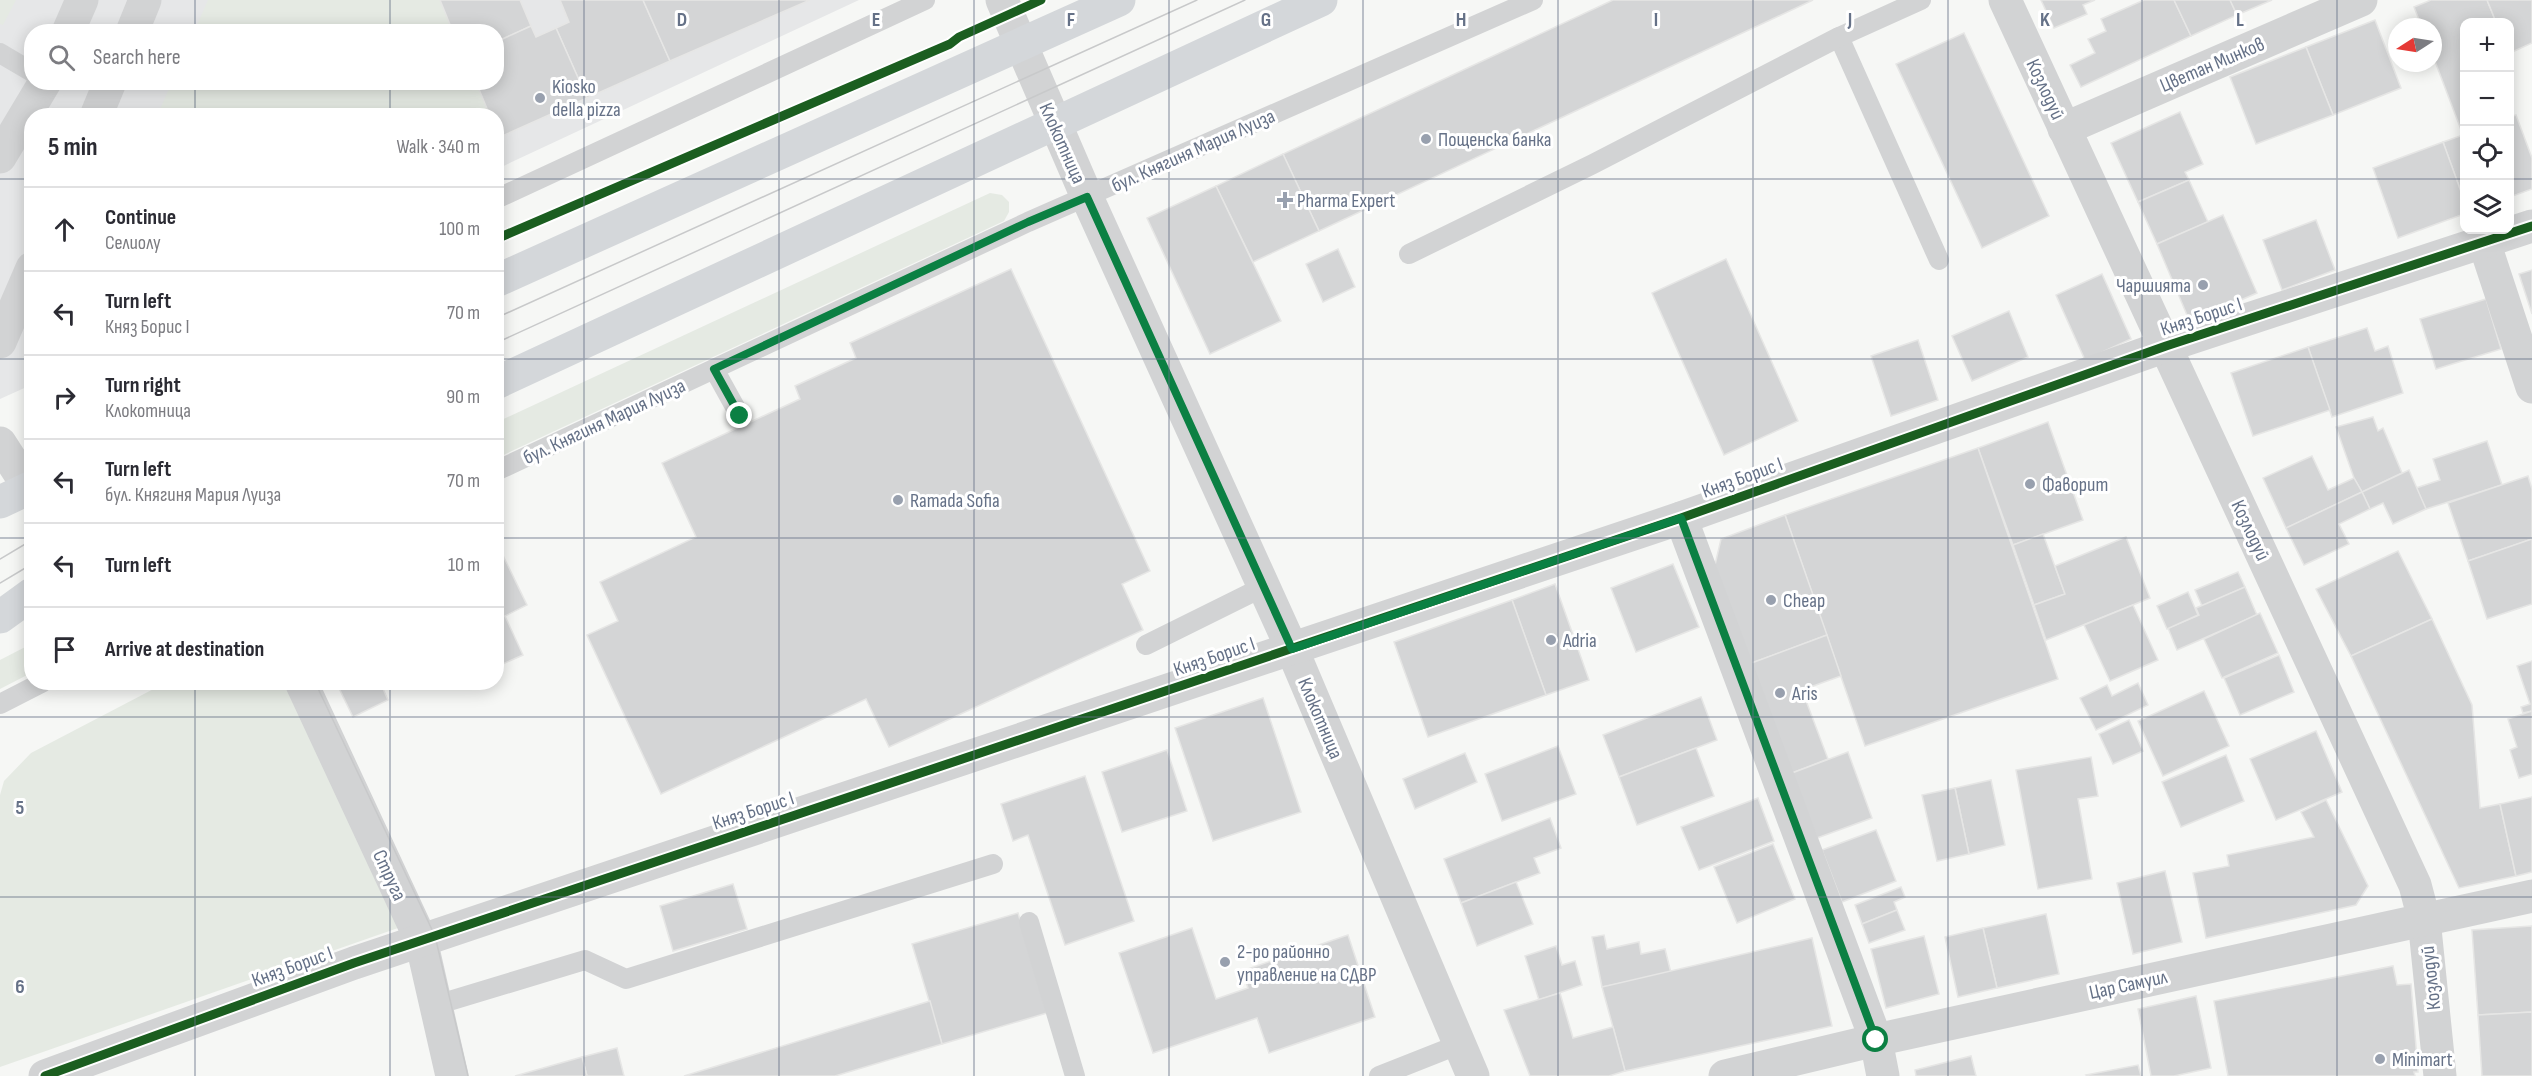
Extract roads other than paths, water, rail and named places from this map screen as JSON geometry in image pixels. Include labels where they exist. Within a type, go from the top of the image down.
[{"type":"main road","points":[[504,277],[1119,0]]},
{"type":"main road","points":[[504,379],[1321,0]]},
{"type":"main road","points":[[0,617],[24,600]]},
{"type":"street","points":[[72,24],[82,0]]},
{"type":"street","points":[[135,24],[145,0]]},
{"type":"street","name":"Клокотница","points":[[1002,0],[1087,197],[1292,649],[1473,1076]]},
{"type":"street","name":"Козлодуй","points":[[2005,0],[2415,885],[2424,919],[2440,1076]]},
{"type":"street","name":"Цветан Минков","points":[[2064,129],[2361,0]]},
{"type":"street","points":[[29,108],[40,90]]},
{"type":"street","points":[[99,108],[107,90]]},
{"type":"street","points":[[0,156],[24,117]]},
{"type":"street","name":"Княз Борис I","points":[[45,1076],[421,940],[1681,518],[2166,346],[2532,226]]},
{"type":"street","points":[[2484,242],[2532,387]]},
{"type":"street","points":[[0,342],[24,286]]},
{"type":"street","points":[[0,443],[20,492]]},
{"type":"street","points":[[1681,518],[1876,1040],[1883,1076]]},
{"type":"street","name":"Струга","points":[[305,690],[421,940],[452,1076]]},
{"type":"street","name":"Цар Самуил","points":[[1725,1076],[1876,1040],[2532,896]]},
{"type":"lane","points":[[504,195],[925,0]]},
{"type":"lane","name":"бул. Княгиня Мария Луиза","points":[[504,467],[1028,222],[1533,0]]},
{"type":"lane","points":[[1409,254],[1593,164],[1839,37],[1921,0]]},
{"type":"lane","points":[[1839,37],[1939,260]]},
{"type":"lane","points":[[0,52],[24,67]]},
{"type":"lane","points":[[714,369],[740,416]]},
{"type":"lane","points":[[1146,645],[1263,587]]},
{"type":"lane","points":[[0,704],[27,690]]},
{"type":"lane","points":[[436,1005],[585,960],[626,979],[993,864]]},
{"type":"lane","points":[[1029,921],[1076,1076]]},
{"type":"lane","points":[[1379,1076],[1460,1044]]},
{"type":"tram line","points":[[504,314],[1197,0]]},
{"type":"tram line","points":[[504,339],[1245,0]]},
{"type":"tram line","points":[[0,559],[24,545]]},
{"type":"tram line","points":[[0,583],[24,569]]},
{"type":"tram line","points":[[319,690],[435,936],[468,1076]]},
{"type":"place","name":"Kiosko della pizza","points":[[540,98]]},
{"type":"place","name":"Пощенска банка","points":[[1426,139]]},
{"type":"place","name":"Pharma Expert","points":[[1285,200]]},
{"type":"place","name":"Чаршията","points":[[2203,285]]},
{"type":"place","name":"Фаворит","points":[[2030,484]]},
{"type":"place","name":"Ramada Sofia","points":[[898,500]]},
{"type":"place","name":"Cheap","points":[[1771,600]]},
{"type":"place","name":"Adria","points":[[1551,640]]},
{"type":"place","name":"Aris","points":[[1780,693]]},
{"type":"place","name":"2-ро районно управление на СДВР","points":[[1225,962]]},
{"type":"place","name":"Minimart","points":[[2380,1059]]}]
